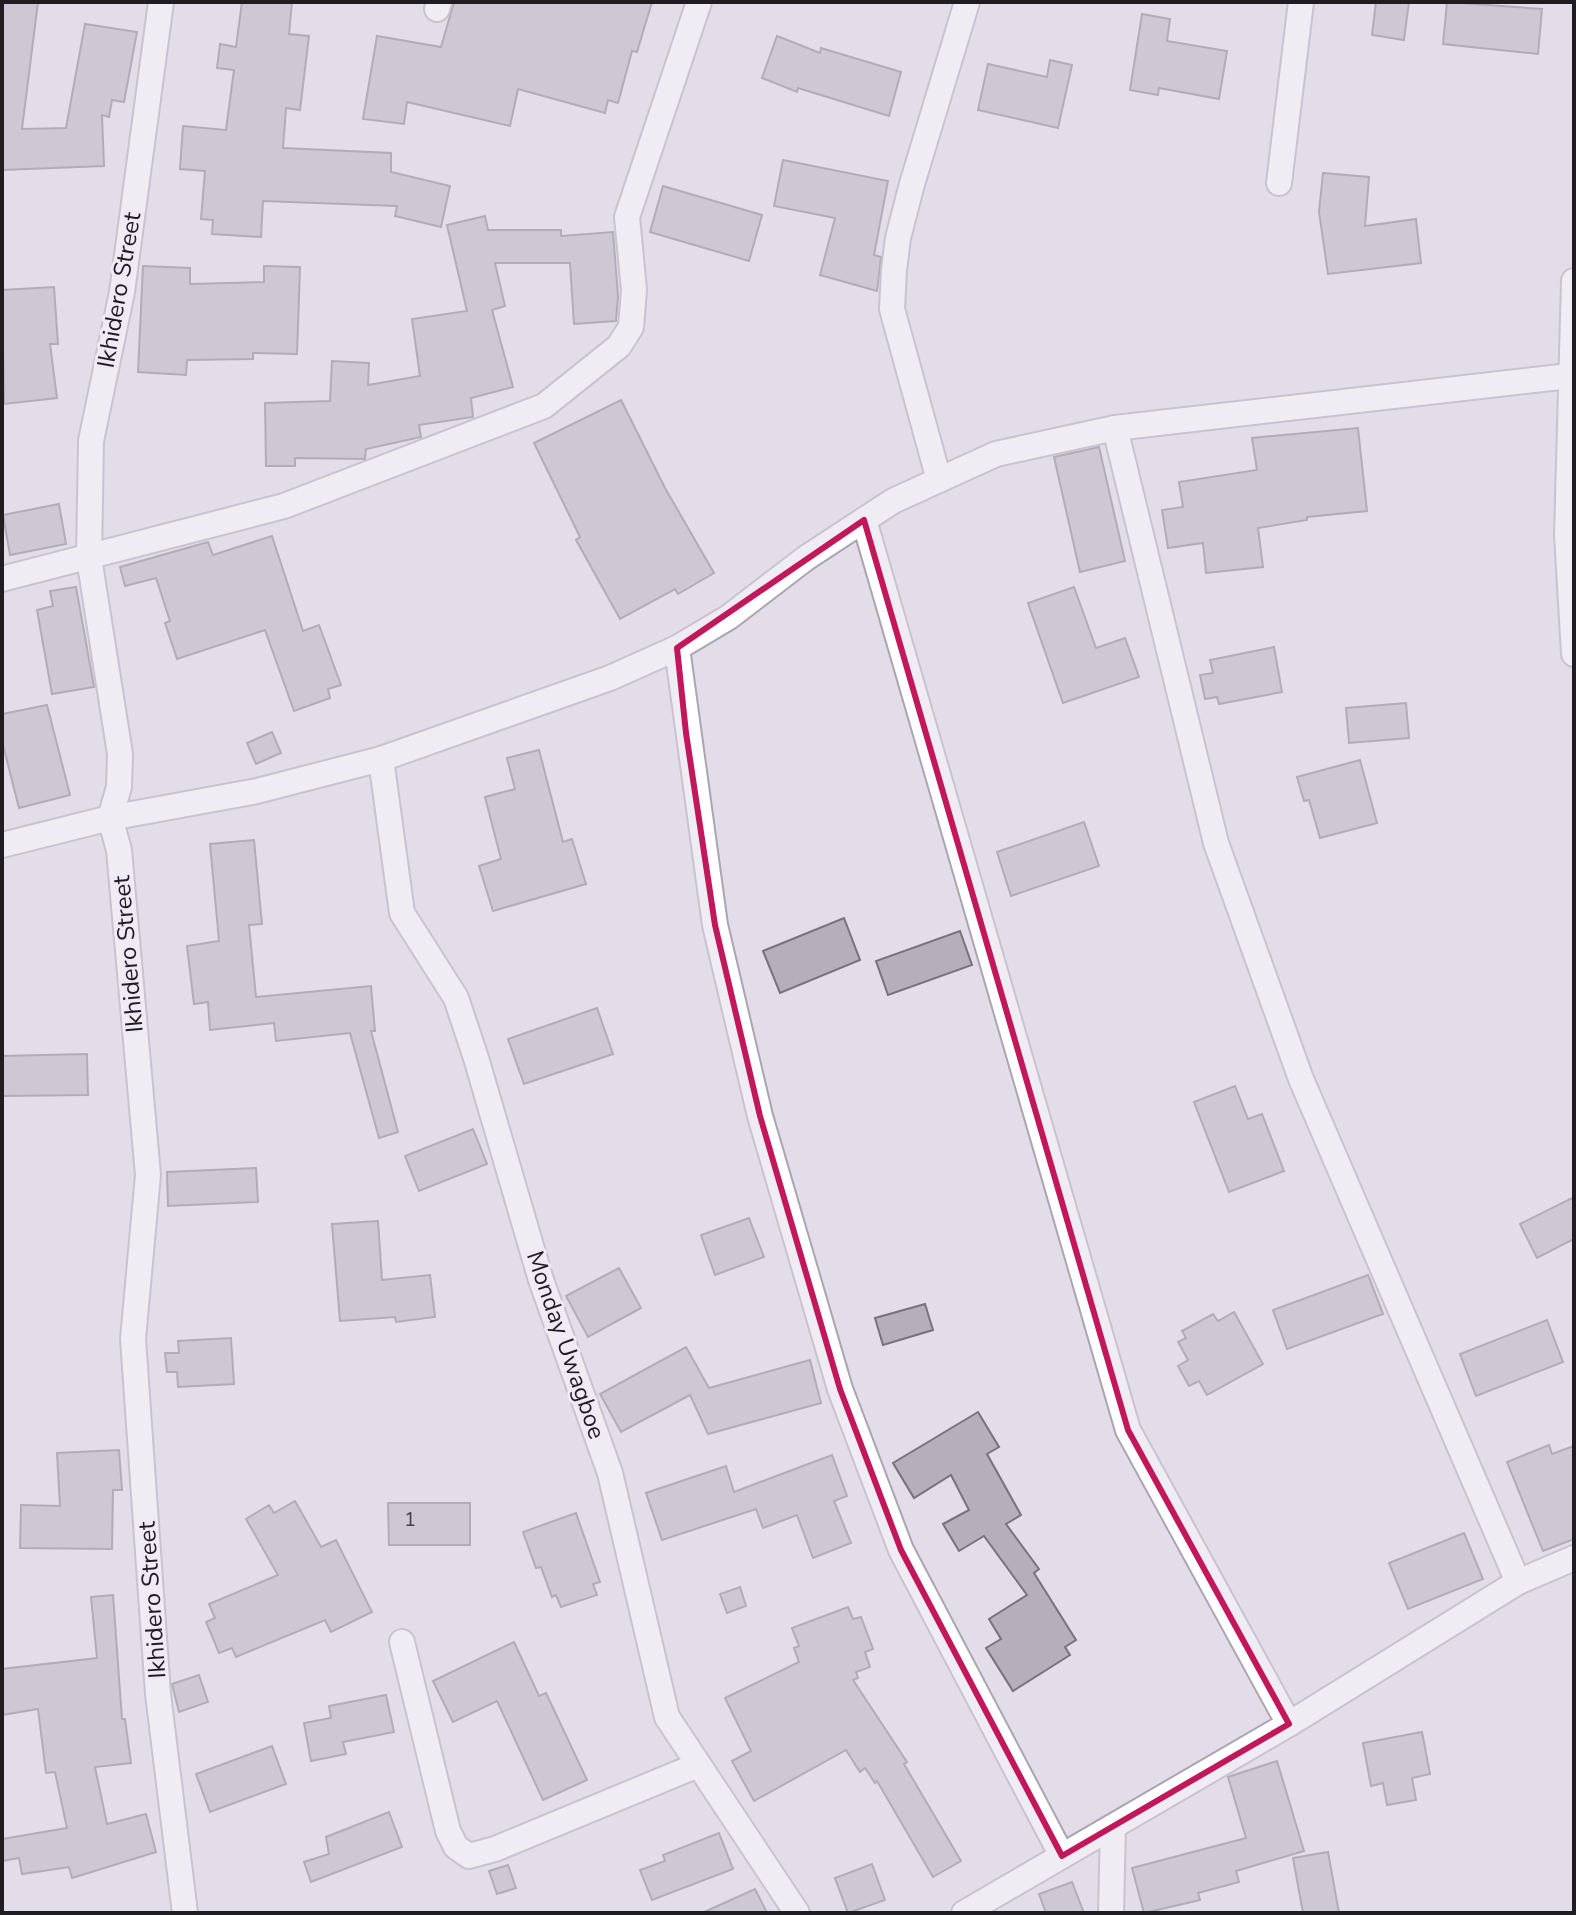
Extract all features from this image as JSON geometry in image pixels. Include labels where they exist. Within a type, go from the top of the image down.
[{"type":"street","name":"Ikhidero Street","points":[[161,2],[122,292],[91,441],[89,558],[120,754],[119,787],[110,818],[119,850],[148,1175],[133,1339],[158,1694],[185,1913]]},
{"type":"street","points":[[2,579],[284,506],[544,406],[619,346],[631,327],[634,290],[627,217],[699,2]]},
{"type":"street","points":[[939,480],[892,309],[894,270],[898,238],[912,184],[967,2]]},
{"type":"street","points":[[1279,183],[1301,2]]},
{"type":"street","points":[[1574,281],[1567,535],[1574,654]]},
{"type":"street","points":[[2,845],[110,818],[257,791],[381,759],[610,678],[677,648],[729,617],[893,501],[996,454],[1115,428],[1569,376]]},
{"type":"street","points":[[1115,428],[1216,843],[1301,1079],[1518,1582]]},
{"type":"street","points":[[864,520],[1128,1430],[1289,1724]]},
{"type":"street","points":[[677,648],[715,925],[760,1116],[840,1389],[901,1550],[1062,1856]]},
{"type":"street","name":"Monday Uwagboe","points":[[381,759],[402,913],[456,998],[541,1280],[610,1473],[667,1717],[797,1913]]},
{"type":"street","points":[[964,1913],[1289,1724],[1518,1582],[1574,1558]]},
{"type":"street","points":[[402,1642],[448,1831],[456,1847],[469,1856],[495,1849],[698,1765]]},
{"type":"street","points":[[1111,1913],[1113,1827]]},
{"type":"highlighted area","points":[[864,520],[1128,1430],[1289,1724],[1062,1856],[901,1550],[840,1389],[760,1116],[715,925],[686,733],[677,648]]},
{"type":"building","points":[[2,2],[38,2],[22,129],[66,128],[85,24],[137,32],[124,102],[112,100],[109,117],[102,115],[104,166],[2,170]]},
{"type":"building","points":[[242,2],[292,2],[289,34],[309,36],[300,110],[286,108],[283,148],[391,153],[391,172],[450,186],[441,227],[395,216],[397,206],[263,201],[261,237],[212,234],[213,220],[201,219],[205,171],[180,169],[183,126],[226,130],[234,70],[217,68],[220,44],[236,47]]},
{"type":"building","points":[[454,2],[652,2],[637,52],[632,51],[618,103],[608,100],[605,113],[518,89],[510,126],[407,102],[404,124],[363,119],[377,36],[441,47]]},
{"type":"building","points":[[1376,2],[1409,2],[1404,40],[1372,35]]},
{"type":"building","points":[[1447,2],[1542,9],[1538,54],[1443,44]]},
{"type":"building","points":[[1142,14],[1170,19],[1167,41],[1227,51],[1219,99],[1159,88],[1158,95],[1130,90]]},
{"type":"building","points":[[777,36],[820,53],[821,48],[901,72],[889,116],[798,88],[797,92],[762,78]]},
{"type":"building","points":[[1050,60],[1072,65],[1058,128],[978,110],[988,64],[1047,77]]},
{"type":"building","points":[[783,160],[888,181],[874,255],[881,257],[877,291],[820,275],[835,218],[774,206]]},
{"type":"building","points":[[1323,173],[1369,177],[1365,226],[1416,219],[1421,263],[1328,274],[1319,212]]},
{"type":"building","points":[[663,186],[762,215],[749,261],[650,232]]},
{"type":"building","points":[[485,216],[488,230],[561,230],[561,236],[613,232],[618,296],[616,321],[574,324],[570,263],[495,263],[505,306],[492,310],[513,387],[471,398],[473,417],[419,425],[421,437],[366,449],[365,459],[295,458],[295,466],[266,466],[265,403],[330,401],[332,361],[369,363],[368,385],[420,376],[412,319],[467,311],[447,225]]},
{"type":"building","points":[[143,266],[190,268],[190,284],[264,282],[264,266],[300,267],[297,354],[253,353],[253,359],[187,360],[186,375],[138,372]]},
{"type":"building","points":[[54,287],[58,344],[50,344],[57,398],[4,404],[2,290]]},
{"type":"building","points":[[621,400],[665,488],[714,573],[678,594],[675,589],[620,619],[576,540],[580,537],[534,443]]},
{"type":"building","points":[[1358,428],[1367,511],[1307,517],[1307,520],[1258,528],[1263,567],[1206,573],[1203,543],[1168,548],[1162,510],[1183,507],[1179,482],[1257,470],[1252,438]]},
{"type":"building","points":[[1099,447],[1125,561],[1080,572],[1054,457]]},
{"type":"building","points":[[59,504],[66,544],[10,555],[3,515]]},
{"type":"building","points":[[272,536],[303,631],[319,625],[341,685],[328,689],[330,698],[294,711],[265,630],[177,659],[165,623],[170,621],[156,578],[125,586],[120,567],[208,542],[213,555]]},
{"type":"building","points":[[76,587],[94,687],[52,694],[37,610],[53,606],[50,591]]},
{"type":"building","points":[[1074,587],[1096,648],[1125,638],[1139,677],[1063,703],[1028,603]]},
{"type":"building","points":[[1274,647],[1282,692],[1219,704],[1217,697],[1205,699],[1200,675],[1213,673],[1210,660]]},
{"type":"building","points":[[1406,703],[1409,738],[1349,743],[1346,708]]},
{"type":"building","points":[[47,705],[70,795],[19,808],[2,741],[2,714]]},
{"type":"building","points":[[272,732],[281,753],[256,764],[247,743]]},
{"type":"building","points":[[539,750],[563,842],[572,839],[586,884],[493,911],[479,866],[501,859],[485,797],[515,789],[507,758]]},
{"type":"building","points":[[1360,760],[1377,823],[1320,838],[1309,800],[1304,801],[1297,777]]},
{"type":"building","points":[[1084,822],[1099,866],[1011,896],[997,852]]},
{"type":"building","points":[[254,840],[262,924],[249,925],[256,997],[371,986],[375,1031],[371,1031],[398,1132],[379,1138],[350,1033],[276,1041],[274,1023],[210,1030],[208,1002],[194,1004],[187,946],[219,941],[210,844]]},
{"type":"building","points":[[844,918],[860,960],[780,993],[763,951]]},
{"type":"building","points":[[960,931],[972,965],[888,995],[876,961]]},
{"type":"building","points":[[597,1008],[613,1054],[524,1084],[508,1039]]},
{"type":"building","points":[[87,1054],[88,1095],[2,1096],[2,1056]]},
{"type":"building","points":[[1235,1086],[1248,1119],[1262,1114],[1284,1171],[1229,1192],[1194,1102]]},
{"type":"building","points":[[473,1129],[487,1164],[419,1191],[405,1156]]},
{"type":"building","points":[[256,1168],[258,1202],[168,1206],[167,1172]]},
{"type":"building","points":[[1574,1197],[1574,1239],[1537,1258],[1520,1224]]},
{"type":"building","points":[[749,1218],[764,1257],[715,1275],[701,1235]]},
{"type":"building","points":[[378,1221],[382,1280],[430,1275],[435,1317],[396,1322],[395,1317],[340,1321],[332,1224]]},
{"type":"building","points":[[619,1268],[641,1308],[588,1337],[566,1296]]},
{"type":"building","points":[[1368,1275],[1383,1314],[1287,1349],[1273,1310]]},
{"type":"building","points":[[925,1304],[933,1330],[883,1345],[875,1318]]},
{"type":"building","points":[[1234,1312],[1263,1364],[1207,1395],[1199,1381],[1189,1386],[1178,1366],[1188,1360],[1178,1342],[1186,1338],[1182,1331],[1213,1314],[1218,1321]]},
{"type":"building","points":[[1547,1320],[1563,1362],[1476,1396],[1460,1354]]},
{"type":"building","points":[[231,1338],[234,1384],[178,1387],[177,1372],[167,1372],[165,1353],[179,1353],[178,1341]]},
{"type":"building","points":[[686,1347],[709,1388],[810,1360],[821,1403],[708,1434],[690,1395],[621,1432],[600,1394]]},
{"type":"building","points":[[978,1412],[999,1447],[987,1454],[1021,1515],[1006,1524],[1039,1569],[1034,1573],[1076,1640],[1065,1647],[1070,1655],[1013,1691],[986,1648],[1001,1639],[989,1619],[1027,1595],[984,1536],[959,1551],[943,1524],[969,1510],[951,1475],[914,1498],[893,1463]]},
{"type":"building","points":[[1549,1445],[1552,1454],[1574,1446],[1574,1539],[1543,1551],[1507,1462]]},
{"type":"building","points":[[119,1450],[122,1490],[113,1490],[112,1549],[20,1548],[21,1505],[60,1506],[57,1453]]},
{"type":"building","points":[[832,1455],[847,1496],[834,1501],[851,1543],[813,1558],[797,1515],[763,1528],[756,1509],[662,1540],[646,1493],[726,1466],[734,1492]]},
{"type":"building","points":[[295,1501],[321,1547],[336,1540],[372,1612],[331,1632],[325,1620],[236,1657],[232,1648],[219,1653],[206,1622],[215,1618],[209,1604],[278,1575],[246,1519],[269,1505],[274,1513]]},
{"type":"building","points":[[388,1503],[470,1503],[470,1545],[389,1545]]},
{"type":"building","points":[[576,1513],[600,1582],[593,1584],[597,1595],[561,1607],[556,1595],[552,1597],[541,1567],[536,1568],[523,1532]]},
{"type":"building","points":[[1464,1533],[1483,1579],[1408,1609],[1389,1563]]},
{"type":"building","points":[[740,1587],[746,1606],[727,1613],[720,1594]]},
{"type":"building","points":[[113,1595],[122,1719],[125,1719],[131,1763],[95,1767],[107,1824],[146,1814],[156,1852],[72,1878],[69,1867],[22,1874],[19,1858],[2,1861],[2,1839],[67,1828],[55,1772],[46,1773],[38,1709],[2,1715],[2,1669],[97,1658],[91,1597]]},
{"type":"building","points":[[848,1607],[853,1619],[861,1617],[873,1649],[865,1652],[870,1667],[856,1672],[858,1678],[853,1680],[907,1762],[904,1764],[961,1861],[933,1877],[877,1781],[875,1783],[865,1768],[860,1772],[846,1750],[754,1801],[732,1761],[751,1751],[725,1698],[799,1662],[794,1648],[799,1646],[792,1628]]},
{"type":"building","points":[[514,1642],[539,1696],[546,1693],[587,1780],[543,1800],[497,1701],[453,1722],[433,1681]]},
{"type":"building","points":[[199,1675],[208,1702],[179,1712],[172,1684]]},
{"type":"building","points":[[386,1695],[394,1732],[343,1742],[346,1754],[311,1761],[304,1723],[331,1718],[329,1706]]},
{"type":"building","points":[[1422,1732],[1430,1774],[1412,1778],[1416,1800],[1387,1805],[1383,1783],[1371,1786],[1363,1743]]},
{"type":"building","points":[[272,1746],[286,1784],[210,1812],[196,1774]]},
{"type":"building","points":[[1277,1761],[1304,1851],[1236,1871],[1239,1882],[1198,1893],[1200,1900],[1144,1913],[1132,1868],[1246,1838],[1228,1777]]},
{"type":"building","points":[[389,1812],[402,1847],[311,1882],[304,1862],[329,1854],[326,1837]]},
{"type":"building","points":[[719,1833],[733,1869],[652,1900],[640,1870],[665,1861],[663,1855]]},
{"type":"building","points":[[1328,1852],[1339,1913],[1303,1913],[1293,1858]]},
{"type":"building","points":[[872,1864],[885,1900],[848,1913],[835,1878]]},
{"type":"building","points":[[508,1865],[516,1888],[497,1894],[489,1871]]},
{"type":"building","points":[[1072,1882],[1084,1913],[1046,1913],[1039,1894]]},
{"type":"building","points":[[755,1889],[767,1913],[702,1913]]}]
